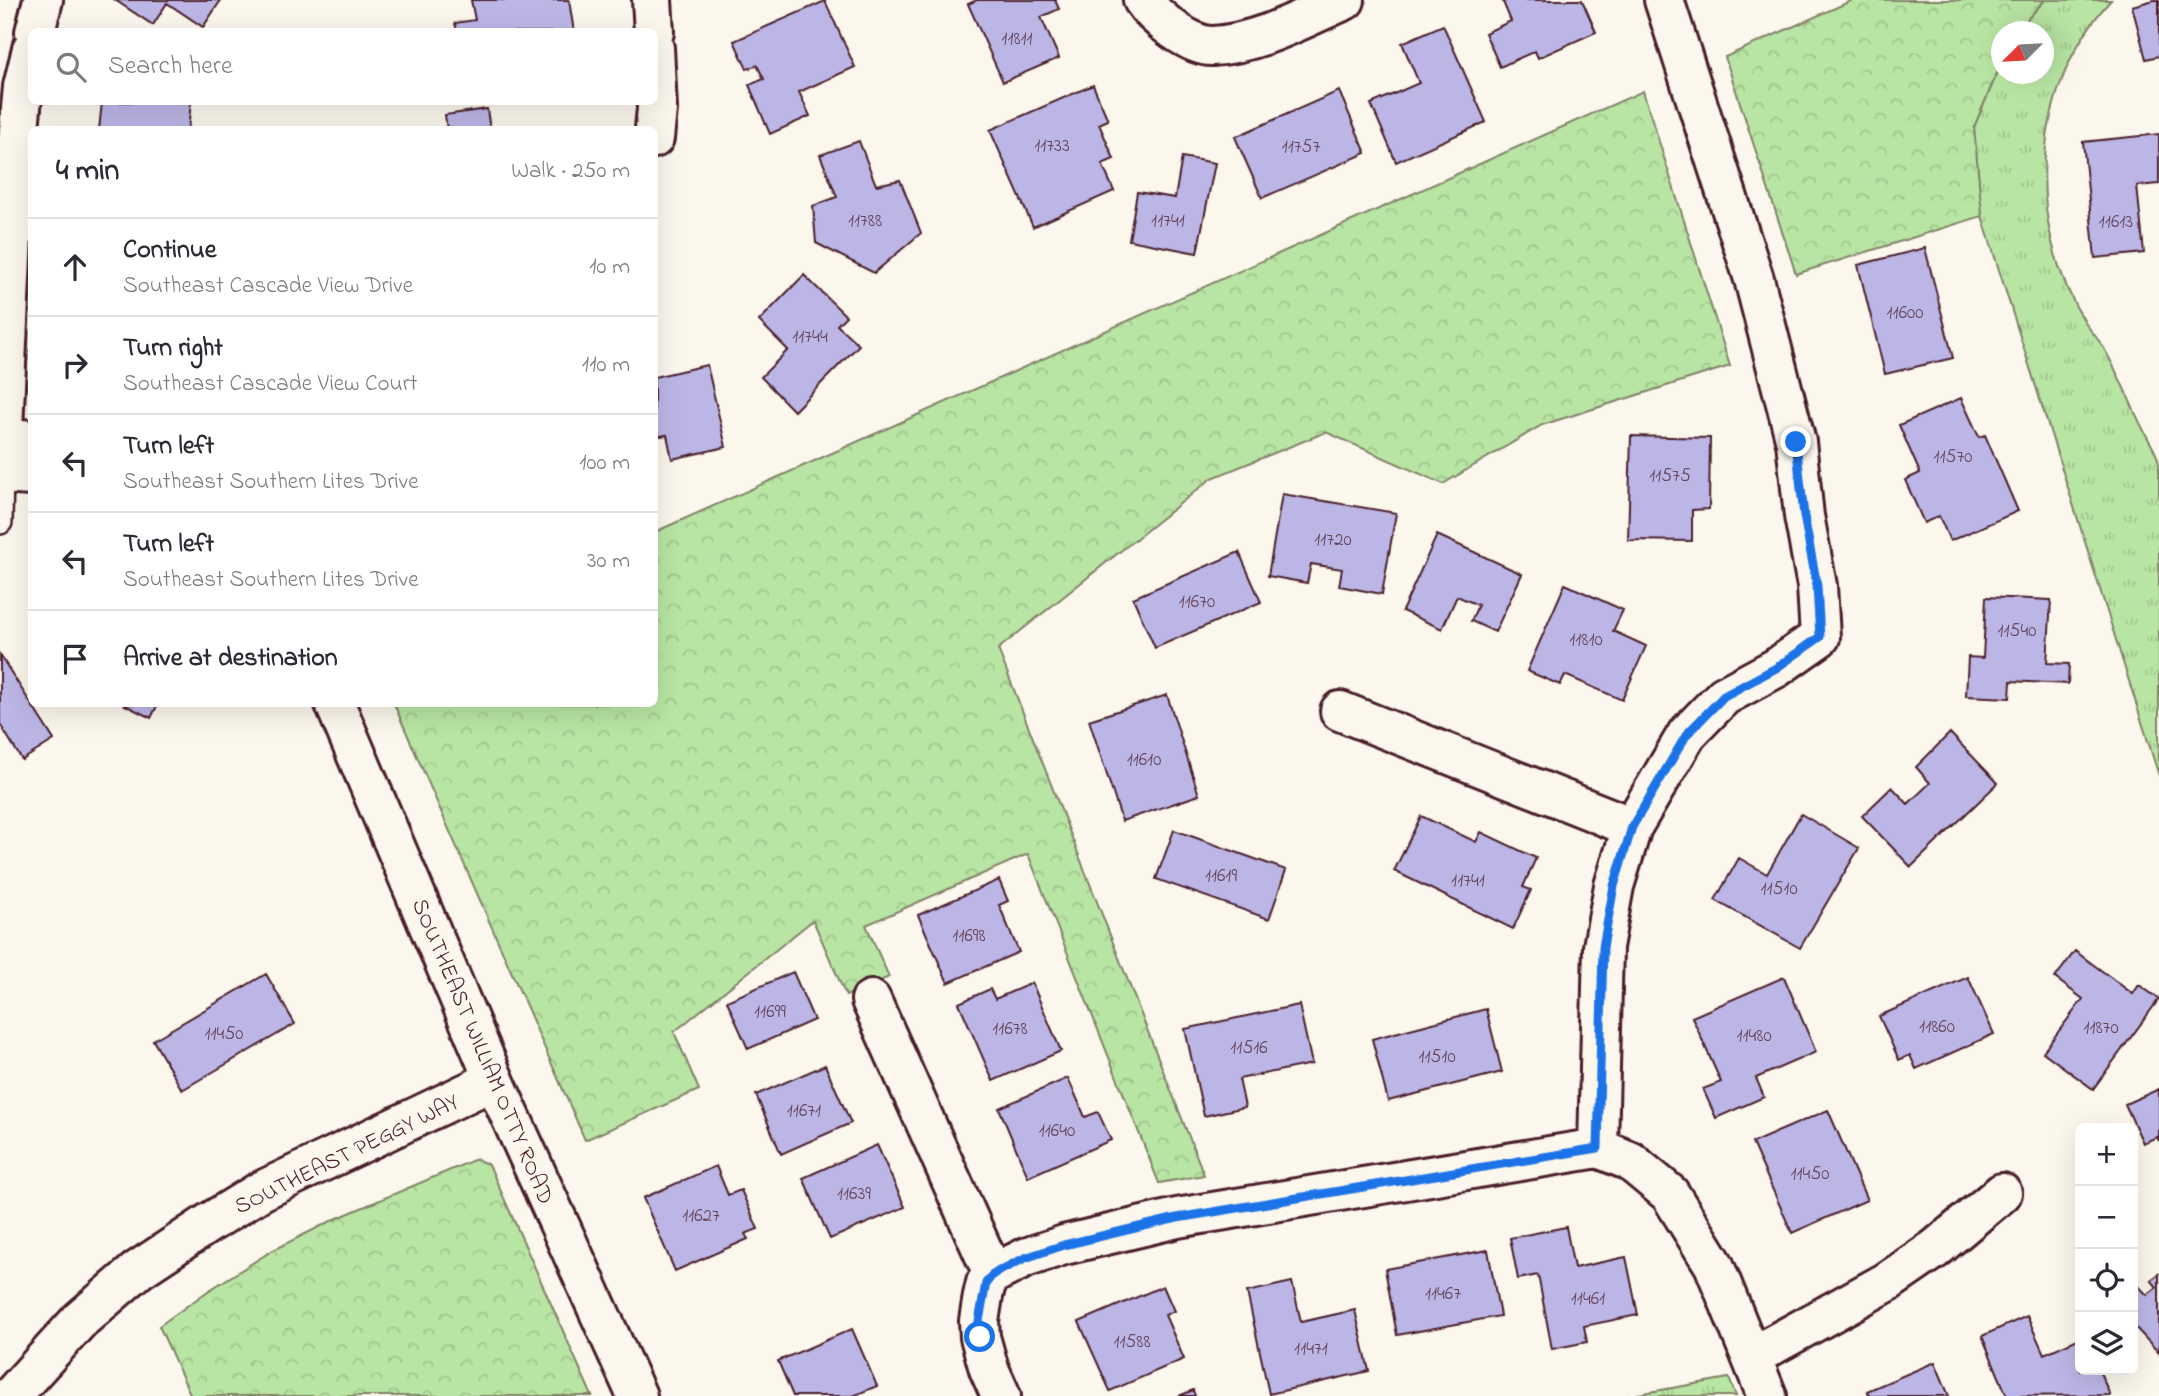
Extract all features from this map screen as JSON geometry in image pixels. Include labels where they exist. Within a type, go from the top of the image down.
[{"type":"street","points":[[37,28],[43,0]]},
{"type":"street","points":[[652,0],[654,28]]},
{"type":"street","points":[[1143,0],[1150,11],[1175,32],[1210,46],[1255,39],[1345,0]]},
{"type":"street","points":[[1598,1148],[1603,947],[1614,886],[1632,827],[1687,734],[1724,696],[1776,668],[1820,637],[1817,586],[1804,516],[1796,442],[1754,279],[1664,0]]},
{"type":"street","points":[[11,475],[15,171],[23,87],[28,66]]},
{"type":"street","points":[[655,126],[657,105]]},
{"type":"street","name":"SOUTHEAST WILLIAM OTTY ROAD","points":[[336,707],[494,1080],[637,1396]]},
{"type":"street","points":[[1340,712],[1632,827]]},
{"type":"street","points":[[872,1000],[993,1274]]},
{"type":"street","name":"SOUTHEAST PEGGY WAY","points":[[11,1396],[80,1320],[138,1270],[209,1223],[261,1191],[494,1080]]},
{"type":"street","points":[[1001,1396],[989,1369],[980,1337],[979,1321],[986,1283],[993,1274],[1025,1258],[1064,1245],[1177,1218],[1598,1148],[1630,1161],[1670,1194],[1714,1265],[1767,1396]]},
{"type":"street","points":[[1753,1356],[1887,1282],[1935,1249],[2002,1193]]},
{"type":"lane","points":[[0,522],[11,475]]},
{"type":"green space","points":[[1853,0],[2045,0],[2025,21],[1991,21],[1992,84],[1974,127],[1982,216],[1796,274],[1725,57]]},
{"type":"green space","points":[[2045,0],[2111,0],[2084,35],[2064,74],[2051,115],[2045,158],[2045,201],[2052,244],[2066,285],[2086,324],[2108,355],[2159,464],[2159,776],[1982,216],[1974,127],[1992,84],[2054,84],[2054,21],[2025,21]]},
{"type":"green space","points":[[1643,91],[1730,366],[1542,425],[1443,484],[1326,432],[1212,478],[998,649],[1204,1175],[1159,1183],[1028,854],[866,925],[889,977],[846,996],[813,920],[674,1032],[699,1090],[585,1140],[395,707],[658,707],[658,531]]},
{"type":"green space","points":[[476,1159],[491,1169],[592,1396],[191,1396],[159,1326],[273,1250],[333,1220]]},
{"type":"green space","points":[[1729,1378],[1736,1396],[1627,1396]]},
{"type":"building","points":[[115,0],[221,0],[203,27],[167,3],[153,25]]},
{"type":"building","points":[[471,0],[569,0],[573,28],[456,28],[455,23],[475,20]]},
{"type":"building","points":[[977,0],[1055,0],[1059,9],[1041,17],[1059,58],[1003,82],[968,4]]},
{"type":"building","points":[[1582,0],[1596,32],[1538,58],[1535,51],[1500,67],[1485,33],[1511,21],[1503,2]]},
{"type":"building","points":[[2159,0],[2159,56],[2146,59],[2132,6]]},
{"type":"building","points":[[825,1],[855,67],[799,92],[810,116],[770,134],[749,85],[764,79],[757,65],[747,69],[734,41]]},
{"type":"building","points":[[1443,25],[1486,122],[1396,162],[1371,104],[1419,83],[1402,43]]},
{"type":"building","points":[[1093,85],[1108,120],[1099,124],[1114,159],[1102,164],[1114,191],[1033,227],[990,130]]},
{"type":"building","points":[[1339,91],[1366,153],[1262,198],[1235,137]]},
{"type":"building","points":[[102,105],[191,105],[188,126],[99,126]]},
{"type":"building","points":[[487,109],[489,126],[446,126],[445,115]]},
{"type":"building","points":[[2159,134],[2159,184],[2137,186],[2144,253],[2095,258],[2083,142]]},
{"type":"building","points":[[859,141],[876,185],[900,180],[921,233],[874,273],[816,243],[813,206],[837,197],[820,155]]},
{"type":"building","points":[[1182,157],[1215,163],[1197,253],[1129,240],[1137,192],[1175,198]]},
{"type":"building","points":[[1925,248],[1953,358],[1885,374],[1858,265]]},
{"type":"building","points":[[804,275],[846,316],[837,325],[859,345],[794,411],[761,377],[788,350],[759,321]]},
{"type":"building","points":[[707,365],[726,447],[672,459],[667,435],[658,436],[658,376]]},
{"type":"building","points":[[1961,398],[1979,437],[1985,435],[2018,511],[1950,541],[1939,516],[1924,523],[1905,480],[1920,473],[1899,425]]},
{"type":"building","points":[[1631,436],[1710,438],[1709,509],[1692,510],[1692,541],[1628,540]]},
{"type":"building","points":[[1282,494],[1396,513],[1382,594],[1339,586],[1342,569],[1311,564],[1307,583],[1268,576]]},
{"type":"building","points":[[1437,535],[1522,574],[1495,632],[1471,621],[1478,605],[1457,596],[1442,629],[1402,611]]},
{"type":"building","points":[[1239,552],[1261,602],[1155,648],[1133,598]]},
{"type":"building","points":[[1565,584],[1623,610],[1613,631],[1646,646],[1622,700],[1565,675],[1560,685],[1527,671]]},
{"type":"building","points":[[1986,597],[2051,600],[2047,663],[2069,664],[2068,684],[2011,681],[2010,698],[1966,696],[1968,657],[1983,658]]},
{"type":"building","points":[[0,655],[28,699],[28,707],[33,707],[54,740],[22,760],[0,724]]},
{"type":"building","points":[[1167,695],[1199,795],[1122,821],[1089,720]]},
{"type":"building","points":[[129,707],[156,707],[151,718]]},
{"type":"building","points":[[1950,733],[1998,783],[1911,867],[1862,816],[1892,787],[1908,804],[1930,783],[1916,767]]},
{"type":"building","points":[[1801,814],[1859,848],[1800,948],[1715,900],[1739,858],[1767,874]]},
{"type":"building","points":[[1421,816],[1476,842],[1481,832],[1536,858],[1523,887],[1531,890],[1513,929],[1394,871]]},
{"type":"building","points":[[1174,830],[1286,870],[1269,919],[1156,879]]},
{"type":"building","points":[[999,880],[1008,901],[999,905],[1019,952],[948,983],[918,915]]},
{"type":"building","points":[[2075,951],[2133,994],[2139,985],[2159,999],[2093,1089],[2043,1052],[2083,999],[2055,978]]},
{"type":"building","points":[[793,972],[814,1020],[748,1049],[727,1001]]},
{"type":"building","points":[[266,974],[295,1024],[182,1090],[153,1040]]},
{"type":"building","points":[[1784,977],[1816,1052],[1756,1078],[1764,1097],[1716,1118],[1703,1089],[1721,1082],[1692,1017]]},
{"type":"building","points":[[1968,977],[1994,1034],[1916,1069],[1910,1055],[1899,1060],[1879,1016]]},
{"type":"building","points":[[1032,983],[1061,1051],[993,1081],[959,1003],[990,989],[995,999]]},
{"type":"building","points":[[1299,1005],[1312,1064],[1239,1079],[1245,1107],[1204,1116],[1185,1029]]},
{"type":"building","points":[[1486,1009],[1502,1072],[1388,1101],[1372,1039]]},
{"type":"building","points":[[825,1065],[851,1123],[781,1154],[756,1095]]},
{"type":"building","points":[[1068,1078],[1085,1117],[1098,1112],[1111,1140],[1028,1177],[999,1108]]},
{"type":"building","points":[[2159,1089],[2159,1141],[2157,1137],[2143,1143],[2138,1132],[2138,1123],[2134,1123],[2125,1104]]},
{"type":"building","points":[[1828,1110],[1867,1200],[1792,1233],[1752,1143]]},
{"type":"building","points":[[877,1145],[905,1207],[830,1239],[803,1178]]},
{"type":"building","points":[[716,1166],[728,1195],[741,1190],[758,1229],[745,1234],[748,1239],[675,1271],[643,1198]]},
{"type":"building","points":[[1566,1227],[1574,1268],[1626,1257],[1638,1315],[1584,1326],[1587,1342],[1552,1349],[1538,1275],[1518,1279],[1510,1238]]},
{"type":"building","points":[[1488,1250],[1500,1316],[1397,1335],[1385,1269]]},
{"type":"building","points":[[2159,1274],[2159,1353],[2138,1330],[2138,1285],[2147,1295],[2157,1287],[2151,1280]]},
{"type":"building","points":[[1292,1282],[1301,1322],[1355,1310],[1369,1371],[1269,1394],[1247,1292]]},
{"type":"building","points":[[1163,1286],[1174,1311],[1165,1315],[1184,1359],[1110,1391],[1079,1322]]},
{"type":"building","points":[[2027,1316],[2044,1354],[2075,1340],[2075,1375],[2101,1375],[2110,1395],[2007,1396],[1982,1336]]},
{"type":"building","points":[[852,1329],[877,1386],[853,1396],[793,1396],[778,1361]]},
{"type":"building","points":[[1935,1362],[1949,1396],[1870,1396],[1867,1391]]},
{"type":"building","points":[[1193,1390],[1195,1396],[1179,1396]]},
{"type":"route","points":[[980,1337],[979,1321],[986,1283],[993,1274],[1025,1258],[1064,1245],[1177,1218],[1598,1148],[1603,947],[1614,886],[1632,827],[1687,734],[1724,696],[1776,668],[1820,637],[1817,586],[1804,516],[1796,442]]}]
